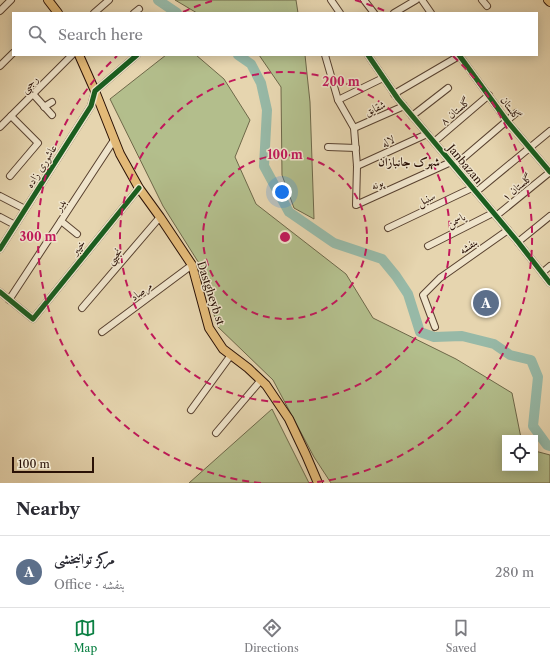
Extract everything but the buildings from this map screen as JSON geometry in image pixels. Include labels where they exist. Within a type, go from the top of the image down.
[{"type":"main road","points":[[48,0],[56,12]]},
{"type":"main road","name":"Dastgheyb st","points":[[80,56],[120,154],[139,188],[192,265],[209,328],[223,349],[266,385],[289,420],[318,483]]},
{"type":"street","points":[[0,11],[11,0]]},
{"type":"street","points":[[95,12],[109,0]]},
{"type":"street","points":[[331,0],[339,12]]},
{"type":"street","points":[[364,0],[373,12]]},
{"type":"street","points":[[396,12],[416,0]]},
{"type":"street","points":[[422,0],[429,12]]},
{"type":"street","points":[[482,0],[487,6]]},
{"type":"street","points":[[0,66],[12,54]]},
{"type":"street","name":"رجبی","points":[[0,127],[71,56]]},
{"type":"street","points":[[95,91],[136,56]]},
{"type":"street","points":[[325,56],[338,100],[354,128],[357,166]]},
{"type":"street","name":"Janbazan","points":[[369,56],[394,94],[543,272],[550,283]]},
{"type":"street","points":[[394,94],[459,56]]},
{"type":"street","name":"گلستان","points":[[459,56],[507,121],[550,172]]},
{"type":"street","points":[[338,100],[384,78]]},
{"type":"street","points":[[412,116],[448,88]]},
{"type":"street","name":"عاشوری زاده","points":[[0,247],[91,106],[95,91]]},
{"type":"street","points":[[33,94],[52,115]]},
{"type":"street","name":"گلستان ۸","points":[[434,142],[489,95]]},
{"type":"street","points":[[44,107],[52,102]]},
{"type":"street","name":"شقایق","points":[[354,128],[404,106]]},
{"type":"street","name":"پونه","points":[[357,166],[356,205],[452,164],[516,113]]},
{"type":"street","points":[[10,176],[38,143],[11,116]]},
{"type":"street","name":"سنبل","points":[[388,228],[474,190],[550,131]]},
{"type":"street","name":"لاله","points":[[357,166],[427,134]]},
{"type":"street","name":"بدر","points":[[9,300],[114,140]]},
{"type":"street","points":[[328,147],[356,148]]},
{"type":"street","name":"گلستان ۱","points":[[495,215],[550,172]]},
{"type":"street","name":"خیبر","points":[[9,300],[33,319],[139,188]]},
{"type":"street","points":[[0,196],[25,209]]},
{"type":"street","name":"یاسمن","points":[[428,246],[495,215]]},
{"type":"street","points":[[518,242],[550,216]]},
{"type":"street","points":[[0,217],[15,225]]},
{"type":"street","name":"نجیبی","points":[[82,308],[160,217]]},
{"type":"street","points":[[62,221],[77,234]]},
{"type":"street","name":"بنفشه","points":[[435,327],[423,296],[440,278],[508,230]]},
{"type":"street","name":"مرصاد","points":[[102,332],[192,265]]},
{"type":"street","points":[[543,272],[550,266]]},
{"type":"street","points":[[0,292],[9,300]]},
{"type":"street","points":[[191,410],[231,355]]},
{"type":"street","points":[[216,433],[261,380]]},
{"type":"green space","points":[[175,0],[296,0],[298,12],[195,12]]},
{"type":"green space","points":[[165,56],[197,56],[224,79],[250,120],[235,157],[256,204],[346,274],[373,318],[456,359],[512,393],[520,435],[502,435],[502,471],[538,471],[538,452],[550,455],[550,483],[331,483],[314,457],[273,380],[217,326],[202,268],[163,206],[110,99]]},
{"type":"green space","points":[[260,56],[305,56],[310,102],[314,219],[294,208],[282,175],[281,87]]},
{"type":"green space","points":[[272,409],[309,483],[189,483]]},
{"type":"waterway","points":[[158,0],[176,12]]},
{"type":"waterway","points":[[239,56],[251,64],[261,83],[267,110],[264,166],[289,212],[334,243],[382,259],[408,294],[420,332],[434,337],[462,336],[494,344],[510,355],[531,360],[538,377],[533,426],[547,445],[550,446]]},
{"type":"cycle path","points":[[0,249],[91,106],[95,91],[136,56]]},
{"type":"cycle path","points":[[369,56],[398,99],[518,242],[550,283]]},
{"type":"cycle path","points":[[460,56],[507,121],[550,172]]},
{"type":"cycle path","points":[[0,292],[33,319],[139,188]]},
{"type":"place","name":"مرکز توانبخشی","points":[[486,303]]},
{"type":"district","name":"شهرک جانبازان","points":[[409,162]]}]
